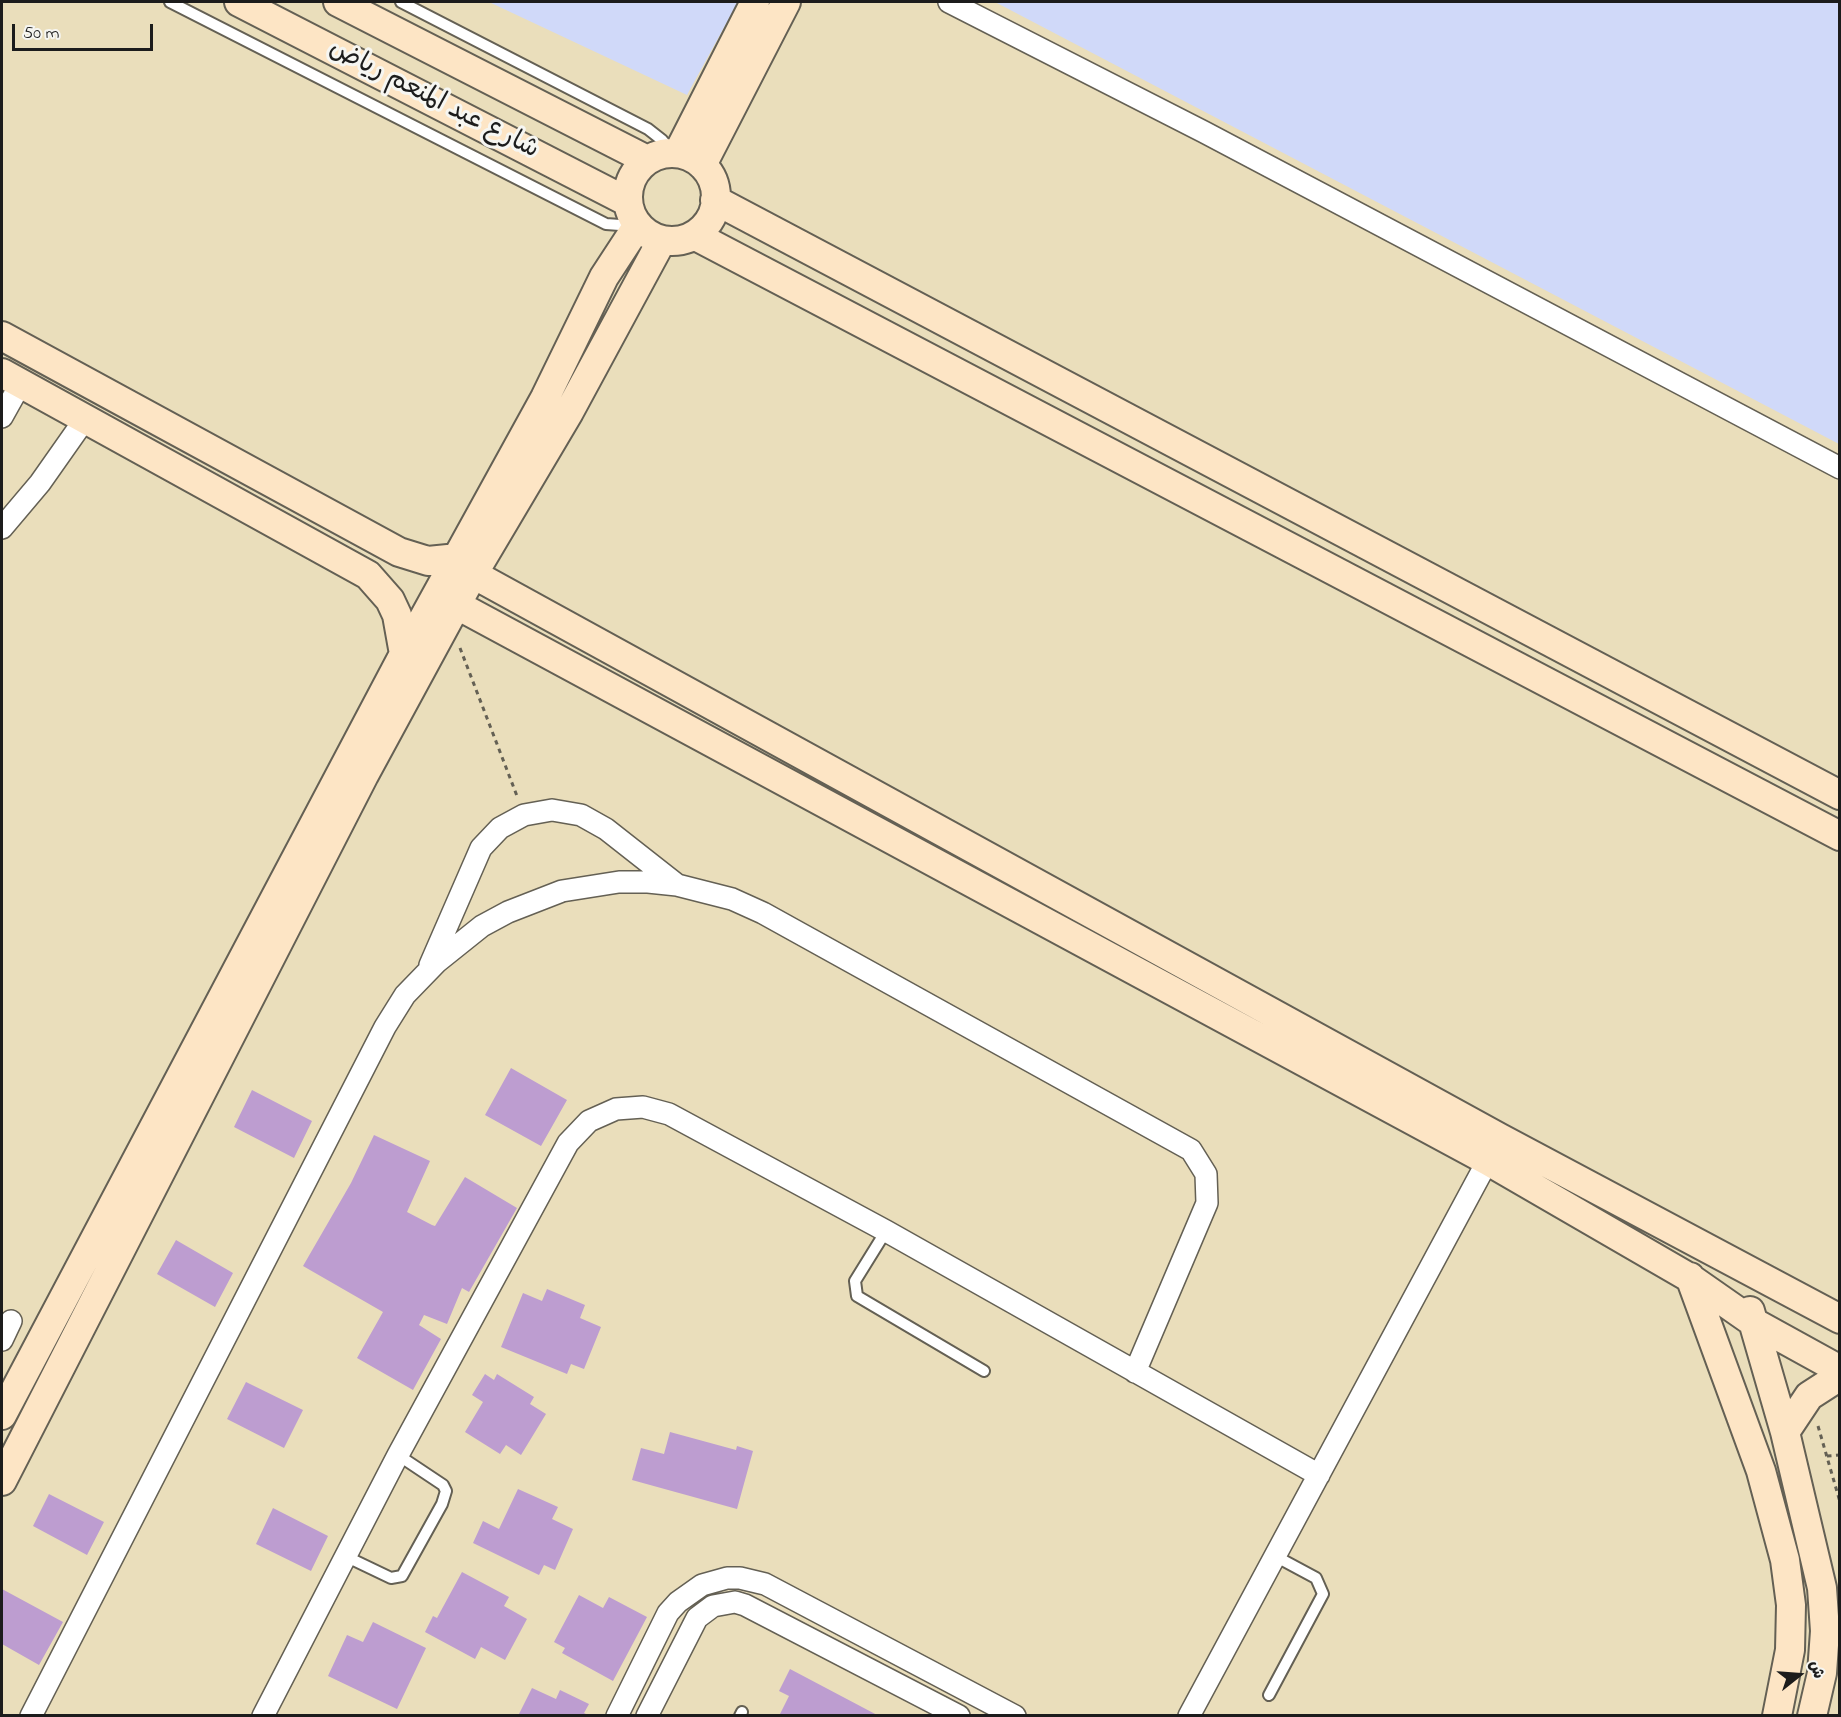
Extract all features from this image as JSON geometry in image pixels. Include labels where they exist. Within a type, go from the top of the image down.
[{"type":"street","name":"شارع عبد المنعم رياض","points":[[239,2],[633,215]]},
{"type":"street","name":"شارع عبد المنعم رياض","points":[[338,2],[675,158]]},
{"type":"street","points":[[675,158],[755,2]]},
{"type":"street","points":[[557,405],[604,278],[633,215],[632,178],[675,158],[786,2]]},
{"type":"street","points":[[949,2],[1204,132],[1839,468]]},
{"type":"street","points":[[633,215],[645,232],[662,240],[684,239],[694,235],[709,220],[715,200],[712,181],[675,158]]},
{"type":"street","points":[[715,200],[1839,795]]},
{"type":"street","points":[[694,235],[1839,836]]},
{"type":"street","points":[[2,1481],[355,770],[404,654],[466,566],[557,405],[662,240]]},
{"type":"street","points":[[840,312],[859,278]]},
{"type":"street","points":[[2,336],[385,545],[413,558],[466,566],[1494,1149],[1753,1322],[1839,1370]]},
{"type":"street","points":[[2,417],[11,378],[368,574],[390,600],[397,615],[404,654]]},
{"type":"street","points":[[2,528],[40,483],[85,419]]},
{"type":"street","points":[[368,574],[385,545]]},
{"type":"street","points":[[2,1415],[355,770],[453,612],[466,566]]},
{"type":"street","points":[[453,612],[1494,1149],[1664,1224],[1839,1318]]},
{"type":"street","points":[[1595,707],[1611,674]]},
{"type":"street","points":[[428,972],[481,848],[500,828],[524,815],[538,811],[567,811],[594,821],[677,885]]},
{"type":"street","points":[[31,1716],[385,1027],[405,995],[459,942],[482,926],[534,900],[562,891],[619,882],[677,885],[732,899],[763,913],[1191,1150],[1206,1174],[1206,1203],[1135,1372]]},
{"type":"street","points":[[263,1716],[398,1455],[568,1143],[589,1121],[616,1109],[643,1107],[669,1114],[886,1231],[1319,1475]]},
{"type":"street","points":[[1189,1716],[1494,1149]]},
{"type":"street","points":[[1664,1224],[1690,1278],[1761,1471],[1785,1560],[1791,1605],[1790,1650],[1777,1716]]},
{"type":"street","points":[[1731,1260],[1753,1322],[1785,1432],[1822,1588],[1823,1652],[1812,1716]]},
{"type":"street","points":[[1785,1432],[1809,1396],[1839,1376]]},
{"type":"street","points":[[617,1716],[662,1626],[678,1602],[702,1585],[727,1578],[740,1578],[765,1584],[1015,1716]]},
{"type":"street","points":[[647,1716],[697,1618],[713,1606],[735,1602],[745,1605],[930,1709],[959,1716]]},
{"type":"lane","points":[[170,2],[606,224],[620,225],[633,215]]},
{"type":"lane","points":[[401,2],[648,129],[662,140],[675,158]]},
{"type":"lane","points":[[886,1231],[855,1281],[857,1296],[984,1371]]},
{"type":"lane","points":[[345,1556],[391,1578],[402,1576],[446,1498],[443,1485],[398,1455]]},
{"type":"lane","points":[[1269,1695],[1323,1594],[1317,1578],[1275,1556]]},
{"type":"path","points":[[453,612],[524,815]]},
{"type":"path","points":[[1816,1421],[1839,1502]]},
{"type":"path","points":[[1827,1456],[1839,1455]]},
{"type":"shaded area","points":[[489,2],[738,2],[687,95]]},
{"type":"shaded area","points":[[995,2],[1839,2],[1839,444]]},
{"type":"building","points":[[511,1068],[567,1100],[541,1146],[485,1115]]},
{"type":"building","points":[[252,1090],[312,1121],[294,1158],[234,1127]]},
{"type":"building","points":[[374,1135],[430,1161],[407,1212],[432,1225],[435,1226],[465,1177],[517,1208],[469,1292],[462,1288],[447,1324],[424,1315],[419,1325],[441,1339],[413,1390],[357,1358],[383,1312],[303,1266],[351,1183]]},
{"type":"building","points":[[176,1240],[233,1273],[215,1307],[157,1274]]},
{"type":"building","points":[[547,1289],[585,1305],[580,1318],[601,1327],[584,1369],[571,1364],[567,1374],[501,1347],[523,1293],[542,1301]]},
{"type":"building","points":[[485,1374],[494,1380],[497,1374],[534,1397],[530,1404],[546,1414],[521,1455],[506,1445],[500,1454],[465,1432],[483,1402],[472,1395]]},
{"type":"building","points":[[246,1382],[303,1410],[284,1448],[227,1419]]},
{"type":"building","points":[[670,1432],[736,1450],[737,1446],[753,1451],[737,1509],[632,1480],[641,1448],[664,1454]]},
{"type":"building","points":[[518,1489],[558,1507],[552,1519],[573,1529],[555,1570],[544,1565],[539,1575],[473,1543],[483,1521],[499,1529]]},
{"type":"building","points":[[49,1494],[104,1522],[87,1555],[33,1526]]},
{"type":"building","points":[[273,1508],[328,1536],[311,1571],[256,1544]]},
{"type":"building","points":[[462,1572],[509,1597],[504,1606],[527,1619],[505,1660],[481,1647],[475,1659],[425,1632],[433,1616],[437,1618]]},
{"type":"building","points":[[2,1589],[63,1622],[39,1665],[2,1644]]},
{"type":"building","points":[[579,1595],[603,1608],[609,1597],[647,1617],[613,1681],[562,1653],[565,1648],[554,1642]]},
{"type":"building","points":[[373,1622],[426,1648],[397,1709],[328,1676],[347,1635],[363,1642]]},
{"type":"building","points":[[790,1669],[879,1716],[779,1716],[789,1696],[779,1691]]},
{"type":"building","points":[[532,1688],[556,1699],[560,1690],[589,1704],[584,1713],[590,1716],[518,1716]]}]
